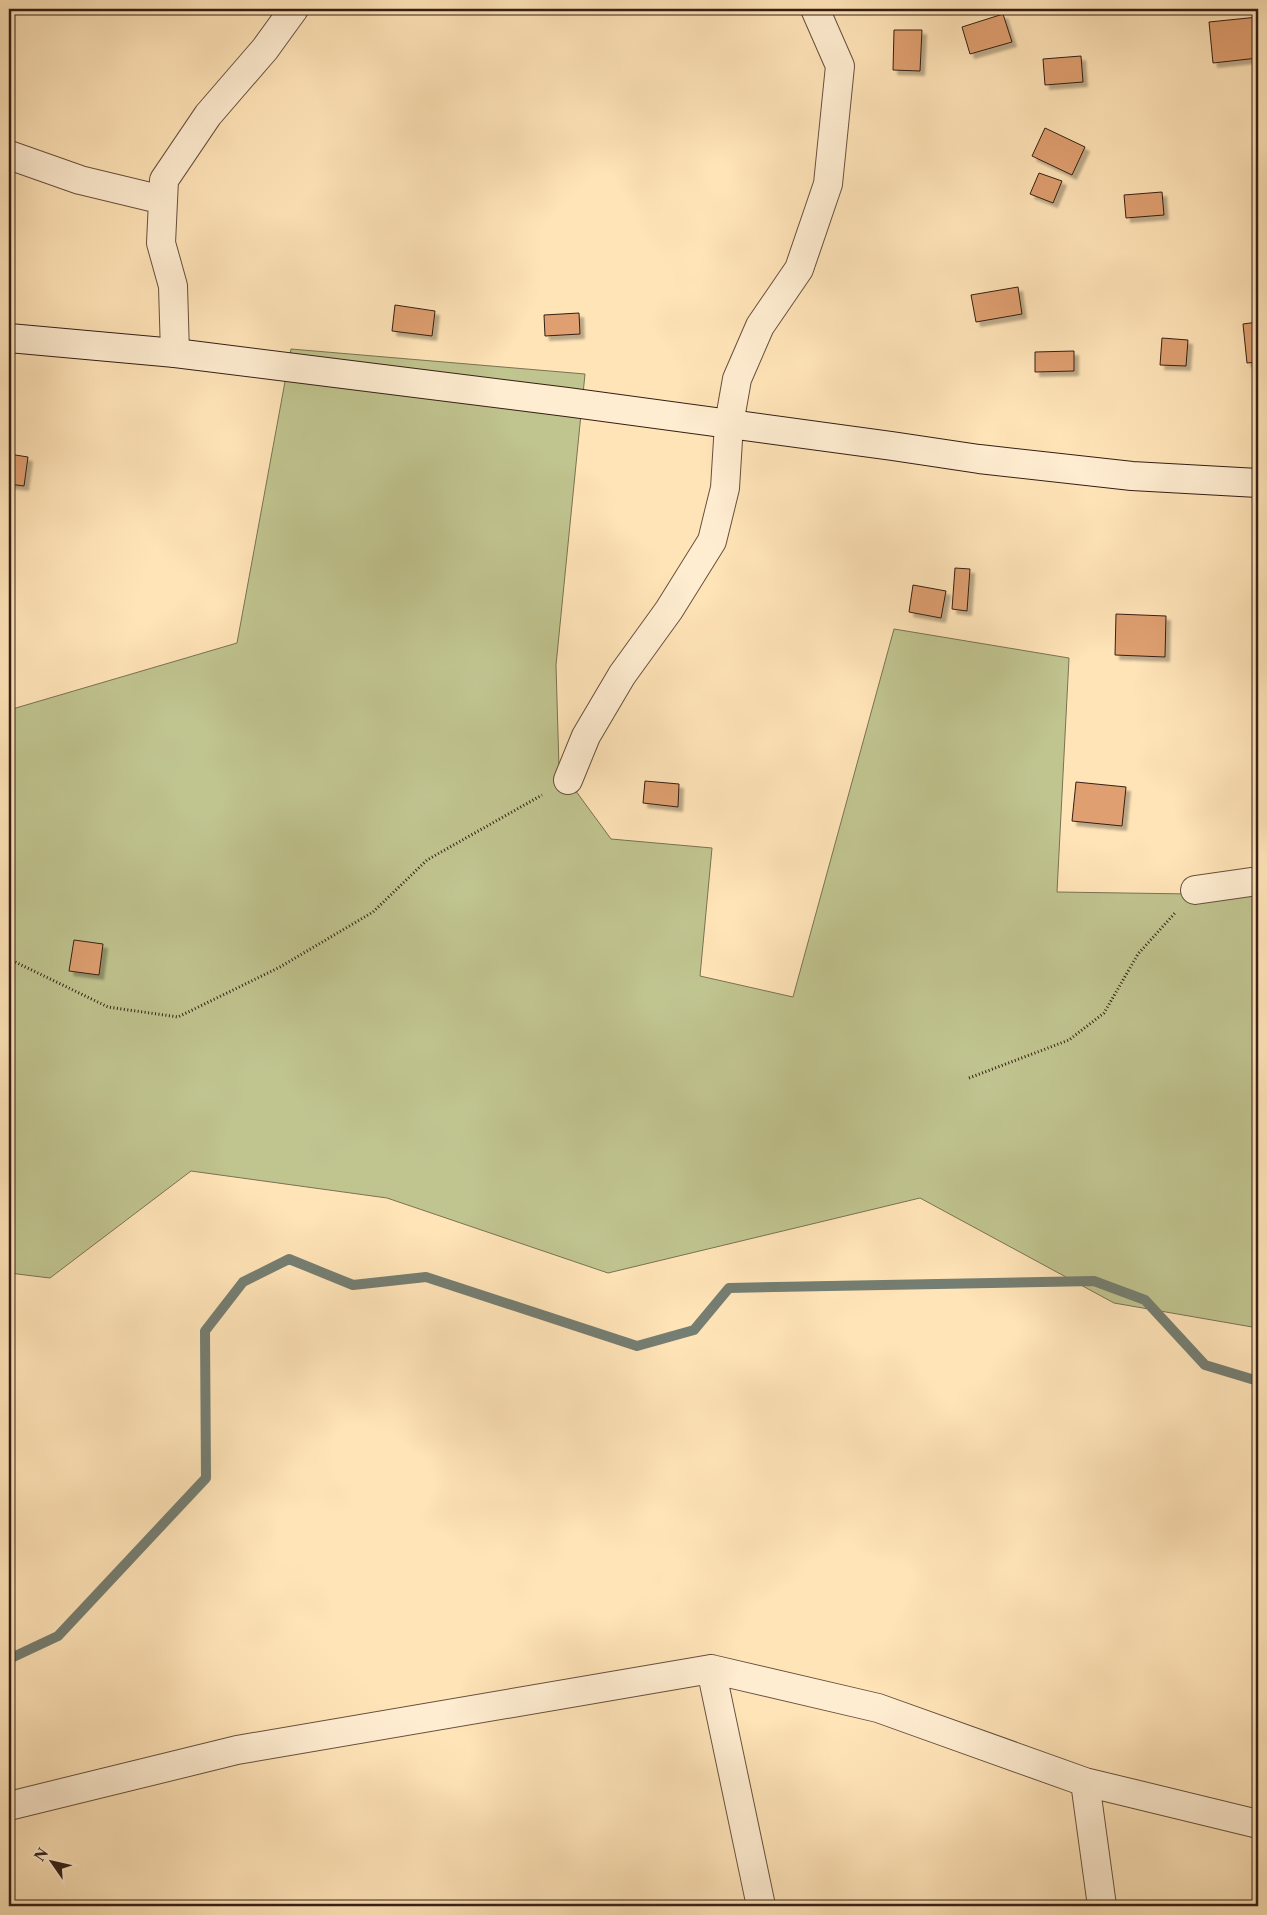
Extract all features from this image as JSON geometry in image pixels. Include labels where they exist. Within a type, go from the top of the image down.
[{"type":"street","points":[[174,353],[173,286],[161,243],[164,180],[203,123],[265,48],[294,9]]},
{"type":"street","points":[[568,780],[586,736],[622,675],[669,610],[712,541],[725,488],[730,424],[737,379],[760,326],[799,269],[828,184],[840,66],[815,9]]},
{"type":"street","points":[[9,155],[80,180],[162,200]]},
{"type":"street","points":[[9,338],[174,353],[730,424],[979,460],[1132,476],[1258,483]]},
{"type":"street","points":[[1195,890],[1258,882]]},
{"type":"street","points":[[711,1669],[760,1906]]},
{"type":"street","points":[[9,1806],[237,1750],[711,1669],[878,1708],[1084,1782],[1258,1824]]},
{"type":"street","points":[[1084,1782],[1102,1906]]},
{"type":"path","points":[[9,959],[108,1007],[178,1017],[280,967],[373,912],[427,860],[568,780]]},
{"type":"path","points":[[969,1078],[1069,1040],[1104,1013],[1138,954],[1195,890]]},
{"type":"green space","points":[[291,349],[585,374],[556,665],[559,768],[611,839],[712,848],[700,976],[793,997],[894,629],[1069,658],[1057,892],[1258,895],[1258,1328],[1114,1303],[920,1198],[608,1273],[387,1198],[191,1171],[50,1278],[9,1273],[9,710],[237,643]]},
{"type":"building","points":[[1003,14],[1012,42],[970,54],[962,27]]},
{"type":"building","points":[[1258,17],[1258,58],[1213,63],[1209,22]]},
{"type":"building","points":[[894,30],[922,30],[920,71],[893,70]]},
{"type":"building","points":[[1081,56],[1083,82],[1045,85],[1043,59]]},
{"type":"building","points":[[1045,128],[1085,147],[1072,175],[1032,156]]},
{"type":"building","points":[[1039,173],[1062,181],[1053,203],[1030,194]]},
{"type":"building","points":[[1162,192],[1164,215],[1126,218],[1124,195]]},
{"type":"building","points":[[1018,287],[1022,314],[976,322],[971,295]]},
{"type":"building","points":[[395,305],[435,311],[432,336],[392,331]]},
{"type":"building","points":[[579,313],[580,334],[545,336],[544,315]]},
{"type":"building","points":[[1258,322],[1258,362],[1247,363],[1243,324]]},
{"type":"building","points":[[1162,338],[1188,340],[1186,366],[1160,365]]},
{"type":"building","points":[[1074,351],[1074,371],[1035,372],[1035,352]]},
{"type":"building","points":[[9,454],[28,457],[24,486],[9,484]]},
{"type":"building","points":[[955,568],[970,569],[967,611],[952,609]]},
{"type":"building","points":[[913,585],[946,591],[941,618],[909,612]]},
{"type":"building","points":[[1116,614],[1166,616],[1165,657],[1115,655]]},
{"type":"building","points":[[645,781],[679,784],[678,807],[643,803]]},
{"type":"building","points":[[1076,782],[1126,787],[1122,826],[1072,821]]},
{"type":"building","points":[[74,940],[103,944],[99,975],[69,971]]},
{"type":"waterway","points":[[9,1659],[58,1636],[206,1478],[205,1331],[243,1282],[289,1259],[353,1285],[426,1277],[637,1346],[694,1330],[729,1288],[1094,1281],[1145,1300],[1205,1365],[1258,1381]]}]
